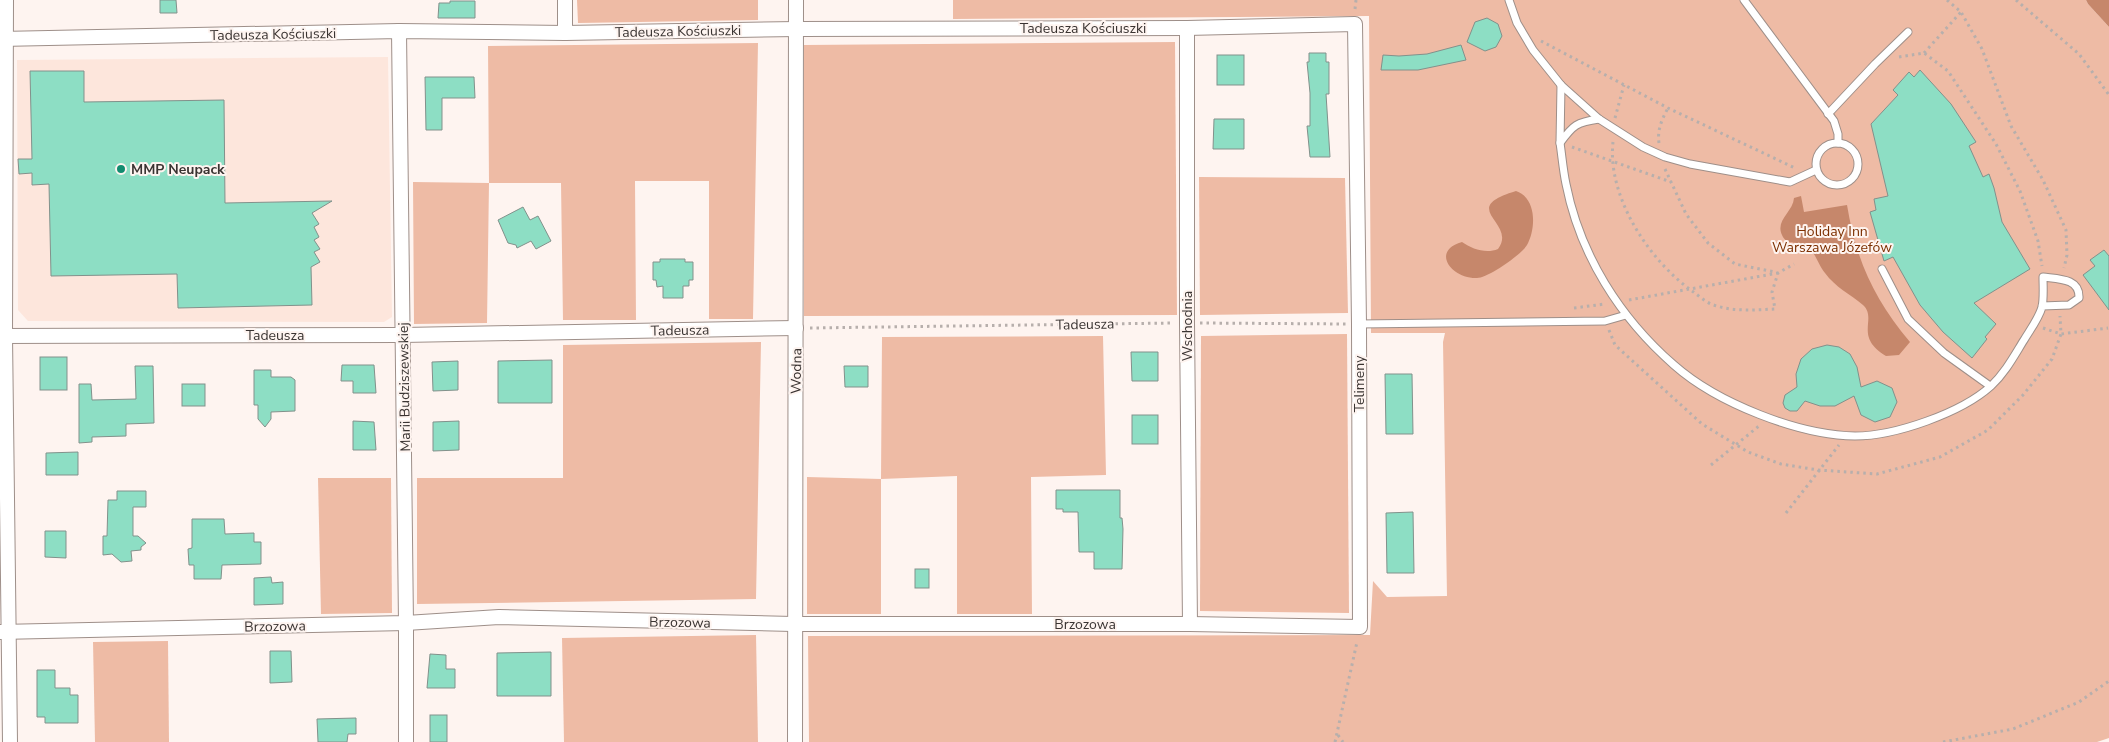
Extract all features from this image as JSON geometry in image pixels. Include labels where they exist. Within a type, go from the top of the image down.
[{"type":"street","points":[[6,0],[3,39],[2,336],[4,631],[10,742]]},
{"type":"street","points":[[564,0],[565,33]]},
{"type":"street","name":"Wodna","points":[[795,742],[796,0]]},
{"type":"street","name":"Tadeusza Kościuszki","points":[[3,39],[399,31],[565,33],[797,29],[1187,28],[1355,24]]},
{"type":"street","name":"Telimeny","points":[[1355,24],[1359,324],[1360,626]]},
{"type":"street","name":"Wschodnia","points":[[1187,28],[1190,624]]},
{"type":"street","name":"Marii Budziszewskiej","points":[[399,31],[406,742]]},
{"type":"street","name":"Tadeusza","points":[[2,336],[403,335],[796,328]]},
{"type":"street","name":"Brzozowa","points":[[4,631],[406,623],[499,617],[794,624],[1360,626]]},
{"type":"lane","points":[[1509,0],[1522,32],[1537,57],[1561,85],[1599,119],[1615,129],[1662,155],[1690,164],[1790,182],[1816,170]]},
{"type":"lane","points":[[1744,0],[1834,121],[1838,134],[1838,143]]},
{"type":"lane","points":[[1828,114],[1908,32]]},
{"type":"lane","points":[[1561,85],[1560,143],[1566,185],[1582,239],[1608,290],[1647,339],[1676,367],[1713,391],[1750,411],[1825,433],[1847,435],[1886,433],[1924,422],[1974,398],[2004,372],[2033,325],[2042,306],[2043,277],[2071,281],[2080,291],[2079,298],[2069,305],[2042,306]]},
{"type":"lane","points":[[1560,143],[1572,128],[1581,122],[1599,119]]},
{"type":"lane","points":[[1838,143],[1848,146],[1855,153],[1858,163],[1856,174],[1849,182],[1840,185],[1829,184],[1820,178],[1816,170],[1816,160],[1820,151],[1828,145],[1838,143]]},
{"type":"lane","points":[[1882,269],[1908,319],[1944,353],[1990,386]]},
{"type":"lane","points":[[1359,324],[1605,321],[1626,315]]},
{"type":"path","points":[[1947,0],[1961,12],[1982,49],[2012,126],[2043,180],[2066,230],[2067,255],[2061,280]]},
{"type":"path","points":[[2016,0],[2079,54],[2109,95]]},
{"type":"path","points":[[1875,64],[1898,57],[1924,53],[1961,12]]},
{"type":"path","points":[[1522,32],[1668,108],[1747,147],[1808,174]]},
{"type":"path","points":[[1924,53],[1948,71],[1996,144],[2020,191],[2038,241],[2043,277]]},
{"type":"path","points":[[1624,85],[1618,100],[1612,145],[1613,162],[1622,201],[1628,217],[1638,233],[1669,271],[1710,304],[1743,310],[1775,309],[1772,292],[1778,273]]},
{"type":"path","points":[[1668,108],[1661,121],[1658,137],[1662,155],[1671,182],[1686,214],[1708,243],[1734,264],[1778,273],[1794,264]]},
{"type":"path","points":[[1560,143],[1671,182]]},
{"type":"path","points":[[1605,321],[1615,345],[1702,424],[1748,452],[1781,464],[1818,470],[1877,474],[1940,457],[1988,430],[2023,395],[2052,359],[2062,326],[2058,306]]},
{"type":"path","name":"Tadeusza","points":[[796,328],[1187,323],[1359,324]]},
{"type":"path","points":[[2033,325],[2061,334],[2108,328]]},
{"type":"path","points":[[1711,465],[1769,417]]},
{"type":"path","points":[[1786,512],[1847,435]]},
{"type":"path","points":[[1335,742],[1360,626]]},
{"type":"path","points":[[1943,742],[2013,729],[2079,702],[2109,681]]},
{"type":"path","points":[[1338,734],[1343,742]]},
{"type":"shaded area","points":[[2086,0],[2109,0],[2109,27],[2088,4]]},
{"type":"shaded area","points":[[388,57],[392,317],[384,322],[28,321],[18,310],[17,60]]},
{"type":"shaded area","points":[[1516,191],[1528,200],[1533,215],[1532,231],[1524,249],[1504,265],[1482,277],[1468,277],[1453,269],[1448,264],[1446,258],[1447,252],[1452,246],[1462,242],[1479,250],[1489,251],[1498,249],[1502,239],[1501,231],[1489,210],[1491,204],[1499,198]]},
{"type":"shaded area","points":[[1801,196],[1804,212],[1847,205],[1856,244],[1868,278],[1886,310],[1910,342],[1899,355],[1886,356],[1876,349],[1868,335],[1867,310],[1863,305],[1829,278],[1808,247],[1786,241],[1782,235],[1780,230],[1782,220],[1791,208],[1794,198]]},
{"type":"green space","points":[[577,0],[758,0],[758,20],[578,23]]},
{"type":"green space","points":[[953,0],[2086,0],[2109,27],[2109,738],[2097,742],[809,742],[808,636],[1370,635],[1373,581],[1387,597],[1447,596],[1443,342],[1445,333],[1371,333],[1369,16],[953,19]]},
{"type":"green space","points":[[1175,42],[1177,315],[804,316],[804,45]]},
{"type":"green space","points":[[758,43],[753,319],[709,319],[709,181],[635,181],[636,320],[563,320],[561,183],[489,183],[488,46]]},
{"type":"green space","points":[[1199,177],[1345,178],[1348,313],[1200,315]]},
{"type":"green space","points":[[413,182],[489,183],[487,323],[414,324]]},
{"type":"green space","points":[[1347,334],[1349,613],[1200,611],[1201,336]]},
{"type":"green space","points":[[1103,336],[1106,475],[1031,477],[1032,614],[957,614],[957,476],[881,479],[882,337]]},
{"type":"green space","points":[[761,342],[756,599],[417,604],[417,478],[563,478],[563,345]]},
{"type":"green space","points":[[807,477],[881,479],[881,614],[807,614]]},
{"type":"green space","points":[[318,478],[391,478],[392,613],[321,614]]},
{"type":"green space","points":[[756,635],[758,742],[564,742],[562,638]]},
{"type":"green space","points":[[168,641],[169,742],[95,742],[93,642]]},
{"type":"building","points":[[160,0],[176,0],[177,13],[160,13]]},
{"type":"building","points":[[450,1],[475,1],[475,18],[438,18],[439,3],[450,3]]},
{"type":"building","points":[[1487,18],[1498,24],[1502,36],[1496,47],[1485,51],[1467,42],[1475,22]]},
{"type":"building","points":[[1461,45],[1466,60],[1418,70],[1381,70],[1383,55],[1427,54]]},
{"type":"building","points":[[1309,53],[1326,53],[1326,62],[1329,62],[1329,94],[1326,94],[1330,157],[1310,157],[1307,126],[1310,126],[1310,93],[1307,62],[1309,62]]},
{"type":"building","points":[[1217,55],[1244,55],[1244,85],[1217,85]]},
{"type":"building","name":"Holiday Inn Warszawa Józefów","points":[[1920,70],[1951,104],[1976,142],[1969,146],[1983,177],[1989,174],[2002,222],[2030,269],[1974,303],[1996,324],[1972,358],[1943,332],[1920,305],[1893,257],[1884,261],[1870,212],[1876,210],[1874,199],[1888,196],[1871,124],[1898,95],[1893,90],[1909,72],[1914,77]]},
{"type":"building","points":[[30,71],[84,71],[84,102],[224,100],[225,203],[332,201],[312,213],[319,224],[314,227],[319,237],[314,240],[320,249],[314,252],[320,262],[311,267],[312,305],[178,308],[177,274],[51,276],[49,184],[32,185],[32,173],[19,174],[18,159],[32,159]]},
{"type":"building","points":[[425,77],[474,77],[475,98],[442,98],[442,130],[426,130]]},
{"type":"building","points":[[1214,119],[1244,119],[1244,149],[1213,149]]},
{"type":"building","points":[[523,207],[530,220],[538,216],[551,241],[536,249],[531,241],[517,248],[516,245],[508,243],[498,220]]},
{"type":"building","points":[[2104,250],[2109,256],[2109,310],[2083,275],[2095,266],[2090,260]]},
{"type":"building","points":[[660,259],[685,259],[685,262],[693,262],[693,280],[689,280],[689,286],[683,286],[683,298],[663,298],[663,286],[657,287],[656,280],[653,280],[653,262],[660,262]]},
{"type":"building","points":[[1827,345],[1839,347],[1850,354],[1857,367],[1861,387],[1877,381],[1892,388],[1897,402],[1890,417],[1875,422],[1861,415],[1854,396],[1835,406],[1820,406],[1805,401],[1797,411],[1790,411],[1785,408],[1783,403],[1785,395],[1797,387],[1796,374],[1801,359],[1812,349]]},
{"type":"building","points":[[1131,352],[1158,352],[1158,381],[1132,381]]},
{"type":"building","points":[[40,357],[67,357],[67,390],[40,390]]},
{"type":"building","points":[[552,360],[552,403],[498,403],[498,361]]},
{"type":"building","points":[[458,361],[458,390],[433,391],[432,362]]},
{"type":"building","points":[[342,365],[374,365],[376,393],[353,393],[353,381],[341,381]]},
{"type":"building","points":[[135,366],[153,366],[154,423],[126,424],[126,436],[92,437],[92,442],[79,443],[79,384],[91,384],[92,400],[136,399]]},
{"type":"building","points":[[844,366],[868,366],[868,387],[845,387]]},
{"type":"building","points":[[254,370],[271,370],[271,377],[291,377],[295,380],[295,411],[271,412],[271,419],[265,427],[258,419],[258,405],[254,405]]},
{"type":"building","points":[[1385,374],[1412,374],[1413,434],[1386,434]]},
{"type":"building","points":[[182,384],[205,384],[205,406],[182,406]]},
{"type":"building","points":[[1132,415],[1158,415],[1158,444],[1132,444]]},
{"type":"building","points":[[353,421],[374,422],[376,450],[353,450]]},
{"type":"building","points":[[459,421],[459,450],[433,451],[433,422]]},
{"type":"building","points":[[78,452],[78,475],[46,475],[46,453]]},
{"type":"building","points":[[1056,490],[1120,490],[1120,518],[1122,518],[1123,529],[1122,569],[1094,569],[1094,552],[1079,552],[1078,512],[1063,512],[1063,509],[1056,509]]},
{"type":"building","points":[[117,491],[146,491],[146,507],[133,507],[133,536],[138,536],[146,543],[141,547],[141,550],[131,551],[132,561],[121,562],[112,554],[103,555],[103,536],[107,536],[108,500],[117,500]]},
{"type":"building","points":[[1413,512],[1414,573],[1387,573],[1386,513]]},
{"type":"building","points":[[192,519],[224,519],[225,534],[254,533],[254,542],[261,542],[261,564],[222,565],[221,579],[194,579],[194,565],[189,565],[188,549],[192,548]]},
{"type":"building","points":[[45,531],[66,531],[66,558],[45,557]]},
{"type":"building","points":[[915,569],[929,569],[929,588],[915,588]]},
{"type":"building","points":[[271,577],[272,583],[283,582],[283,604],[254,605],[254,578]]},
{"type":"building","points":[[270,651],[291,651],[292,682],[270,683]]},
{"type":"building","points":[[551,652],[551,696],[497,696],[497,653]]},
{"type":"building","points":[[430,654],[446,655],[446,669],[455,669],[455,688],[427,688]]},
{"type":"building","points":[[37,670],[55,670],[55,688],[70,688],[70,695],[78,695],[78,723],[45,723],[45,717],[37,717]]},
{"type":"building","points":[[430,715],[447,715],[447,742],[430,742]]},
{"type":"building","points":[[356,718],[356,734],[348,734],[347,742],[318,742],[317,719]]},
{"type":"place","name":"MMP Neupack","points":[[121,169]]}]
